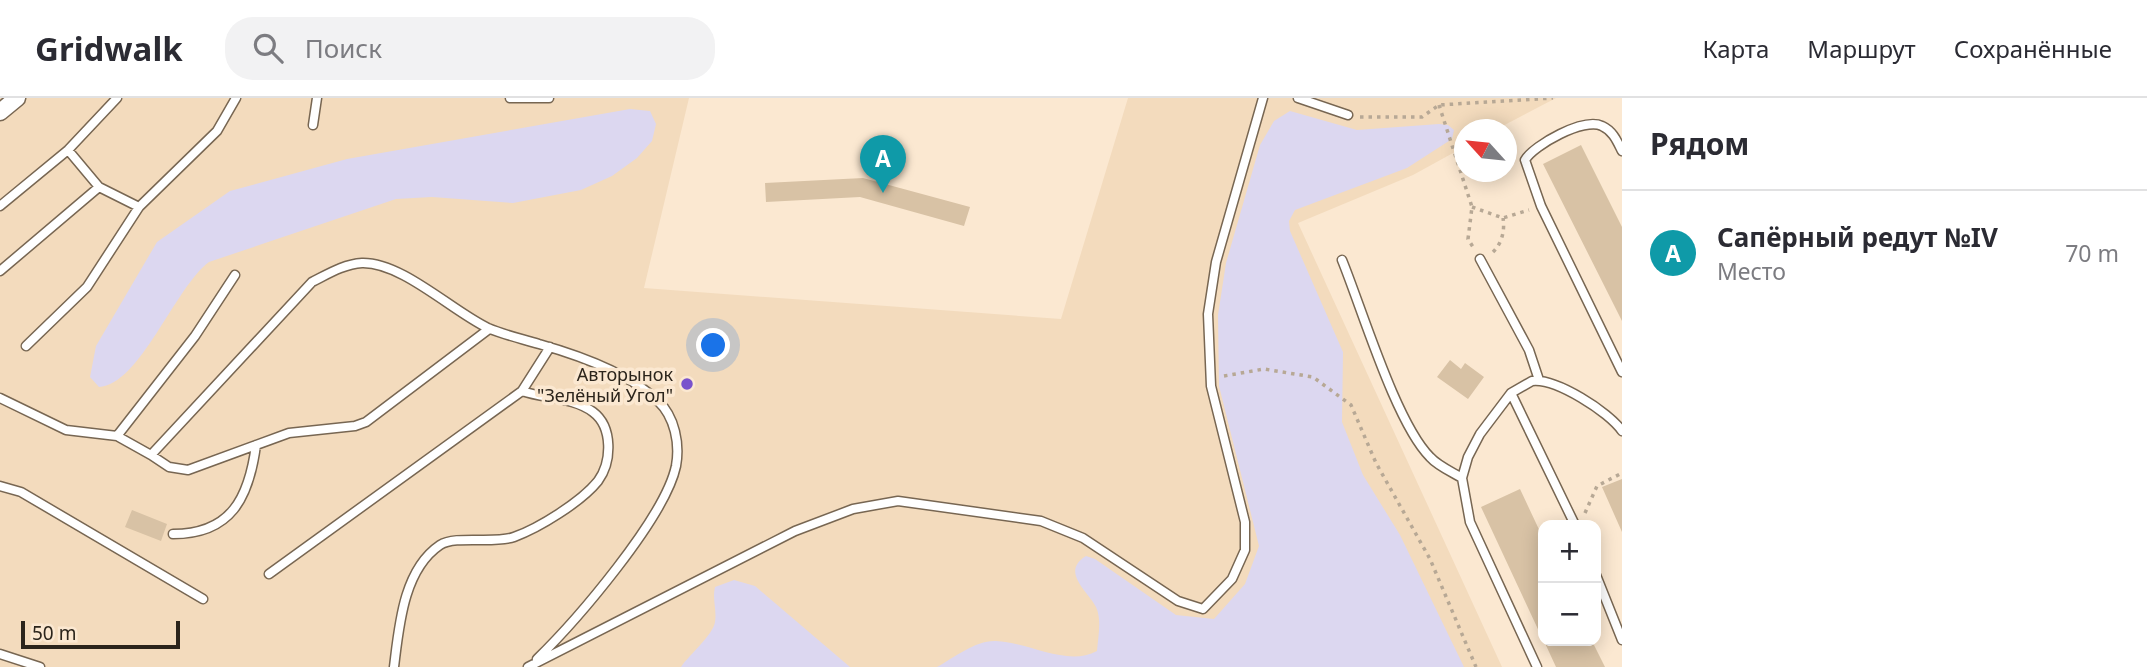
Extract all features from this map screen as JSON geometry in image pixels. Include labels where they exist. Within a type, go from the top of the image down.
[{"type":"street","points":[[0,112],[17,98]]},
{"type":"lane","points":[[0,205],[68,150],[117,98]]},
{"type":"lane","points":[[26,346],[87,287],[139,207],[216,131],[236,98]]},
{"type":"lane","points":[[313,125],[317,98]]},
{"type":"lane","points":[[510,98],[549,98]]},
{"type":"lane","points":[[529,666],[795,531],[853,509],[898,501],[1041,521],[1083,538],[1178,601],[1203,610],[1232,579],[1245,550],[1245,522],[1210,378],[1208,314],[1216,262],[1263,98]]},
{"type":"lane","points":[[1297,98],[1348,115]]},
{"type":"lane","points":[[1622,151],[1613,133],[1595,123],[1581,125],[1531,150],[1525,160],[1541,206],[1622,372]]},
{"type":"lane","points":[[68,150],[99,187],[139,207]]},
{"type":"lane","points":[[0,271],[99,187]]},
{"type":"lane","points":[[1480,259],[1529,350],[1539,380]]},
{"type":"lane","points":[[1342,260],[1398,403],[1416,439],[1431,459],[1462,478]]},
{"type":"lane","points":[[151,455],[312,282],[344,266],[377,264],[395,272],[489,329],[550,347],[619,375],[659,402],[675,428],[678,448],[676,467],[665,492],[635,541],[564,633],[529,666]]},
{"type":"lane","points":[[117,436],[195,336],[235,275]]},
{"type":"lane","points":[[0,398],[66,430],[117,436],[169,467],[188,470],[289,433],[355,426],[366,422],[489,329]]},
{"type":"lane","points":[[269,574],[522,391],[550,347]]},
{"type":"lane","points":[[1537,667],[1470,522],[1462,478],[1474,445],[1511,393],[1525,382],[1539,380],[1561,388],[1599,410],[1622,431]]},
{"type":"lane","points":[[394,667],[402,603],[426,558],[442,544],[512,538],[552,518],[599,480],[608,455],[607,433],[595,413],[573,402],[522,391]]},
{"type":"lane","points":[[1511,393],[1573,520]]},
{"type":"lane","points":[[173,534],[195,534],[223,520],[241,500],[252,478],[256,445]]},
{"type":"lane","points":[[0,486],[21,492],[203,598]]},
{"type":"lane","points":[[1599,583],[1622,640]]},
{"type":"lane","points":[[0,654],[40,667]]},
{"type":"path","points":[[1348,115],[1365,118],[1422,117],[1439,105],[1553,98]]},
{"type":"path","points":[[1439,105],[1472,207],[1468,239],[1480,259],[1499,246],[1503,218]]},
{"type":"path","points":[[1472,207],[1503,218],[1541,206]]},
{"type":"path","points":[[1210,378],[1264,369],[1313,377],[1351,405],[1376,463],[1430,559],[1476,667]]},
{"type":"path","points":[[1583,519],[1597,486],[1622,473]]},
{"type":"shaded area","name":"Авторынок \"Зелёный Угол\"","points":[[0,98],[689,98],[644,288],[1061,319],[1128,98],[1556,98],[1516,119],[1454,119],[1454,152],[1413,175],[1298,223],[1502,667],[0,667]]},
{"type":"shaded area","points":[[630,109],[650,111],[656,124],[652,141],[637,158],[612,176],[581,190],[513,203],[432,197],[396,199],[209,262],[196,274],[129,370],[114,382],[99,387],[90,377],[96,346],[157,242],[230,191],[347,159]]},
{"type":"shaded area","points":[[1290,111],[1357,130],[1439,124],[1448,125],[1454,130],[1452,139],[1407,168],[1295,210],[1289,221],[1290,231],[1343,352],[1342,422],[1363,475],[1400,535],[1464,667],[937,667],[988,641],[1061,655],[1085,655],[1097,651],[1098,612],[1078,582],[1075,568],[1086,556],[1095,559],[1176,615],[1214,619],[1245,584],[1259,546],[1219,386],[1218,315],[1226,263],[1260,145],[1274,121]]},
{"type":"shaded area","points":[[734,580],[755,586],[850,667],[681,667],[713,627],[715,587]]},
{"type":"building","points":[[1581,145],[1622,227],[1622,321],[1543,164]]},
{"type":"building","points":[[863,178],[970,207],[964,226],[860,197],[766,202],[765,183]]},
{"type":"building","points":[[1450,360],[1461,369],[1465,363],[1484,377],[1468,399],[1437,377]]},
{"type":"building","points":[[1622,479],[1622,532],[1602,487]]},
{"type":"building","points":[[1520,489],[1538,527],[1538,629],[1481,507]]},
{"type":"building","points":[[132,510],[167,524],[161,541],[125,527]]},
{"type":"building","points":[[1546,646],[1594,646],[1605,667],[1556,667]]},
{"type":"place","name":"Сапёрный редут №IV","points":[[883,193]]},
{"type":"place","name":"Авторынок \"Зелёный Угол\"","points":[[687,384]]}]
